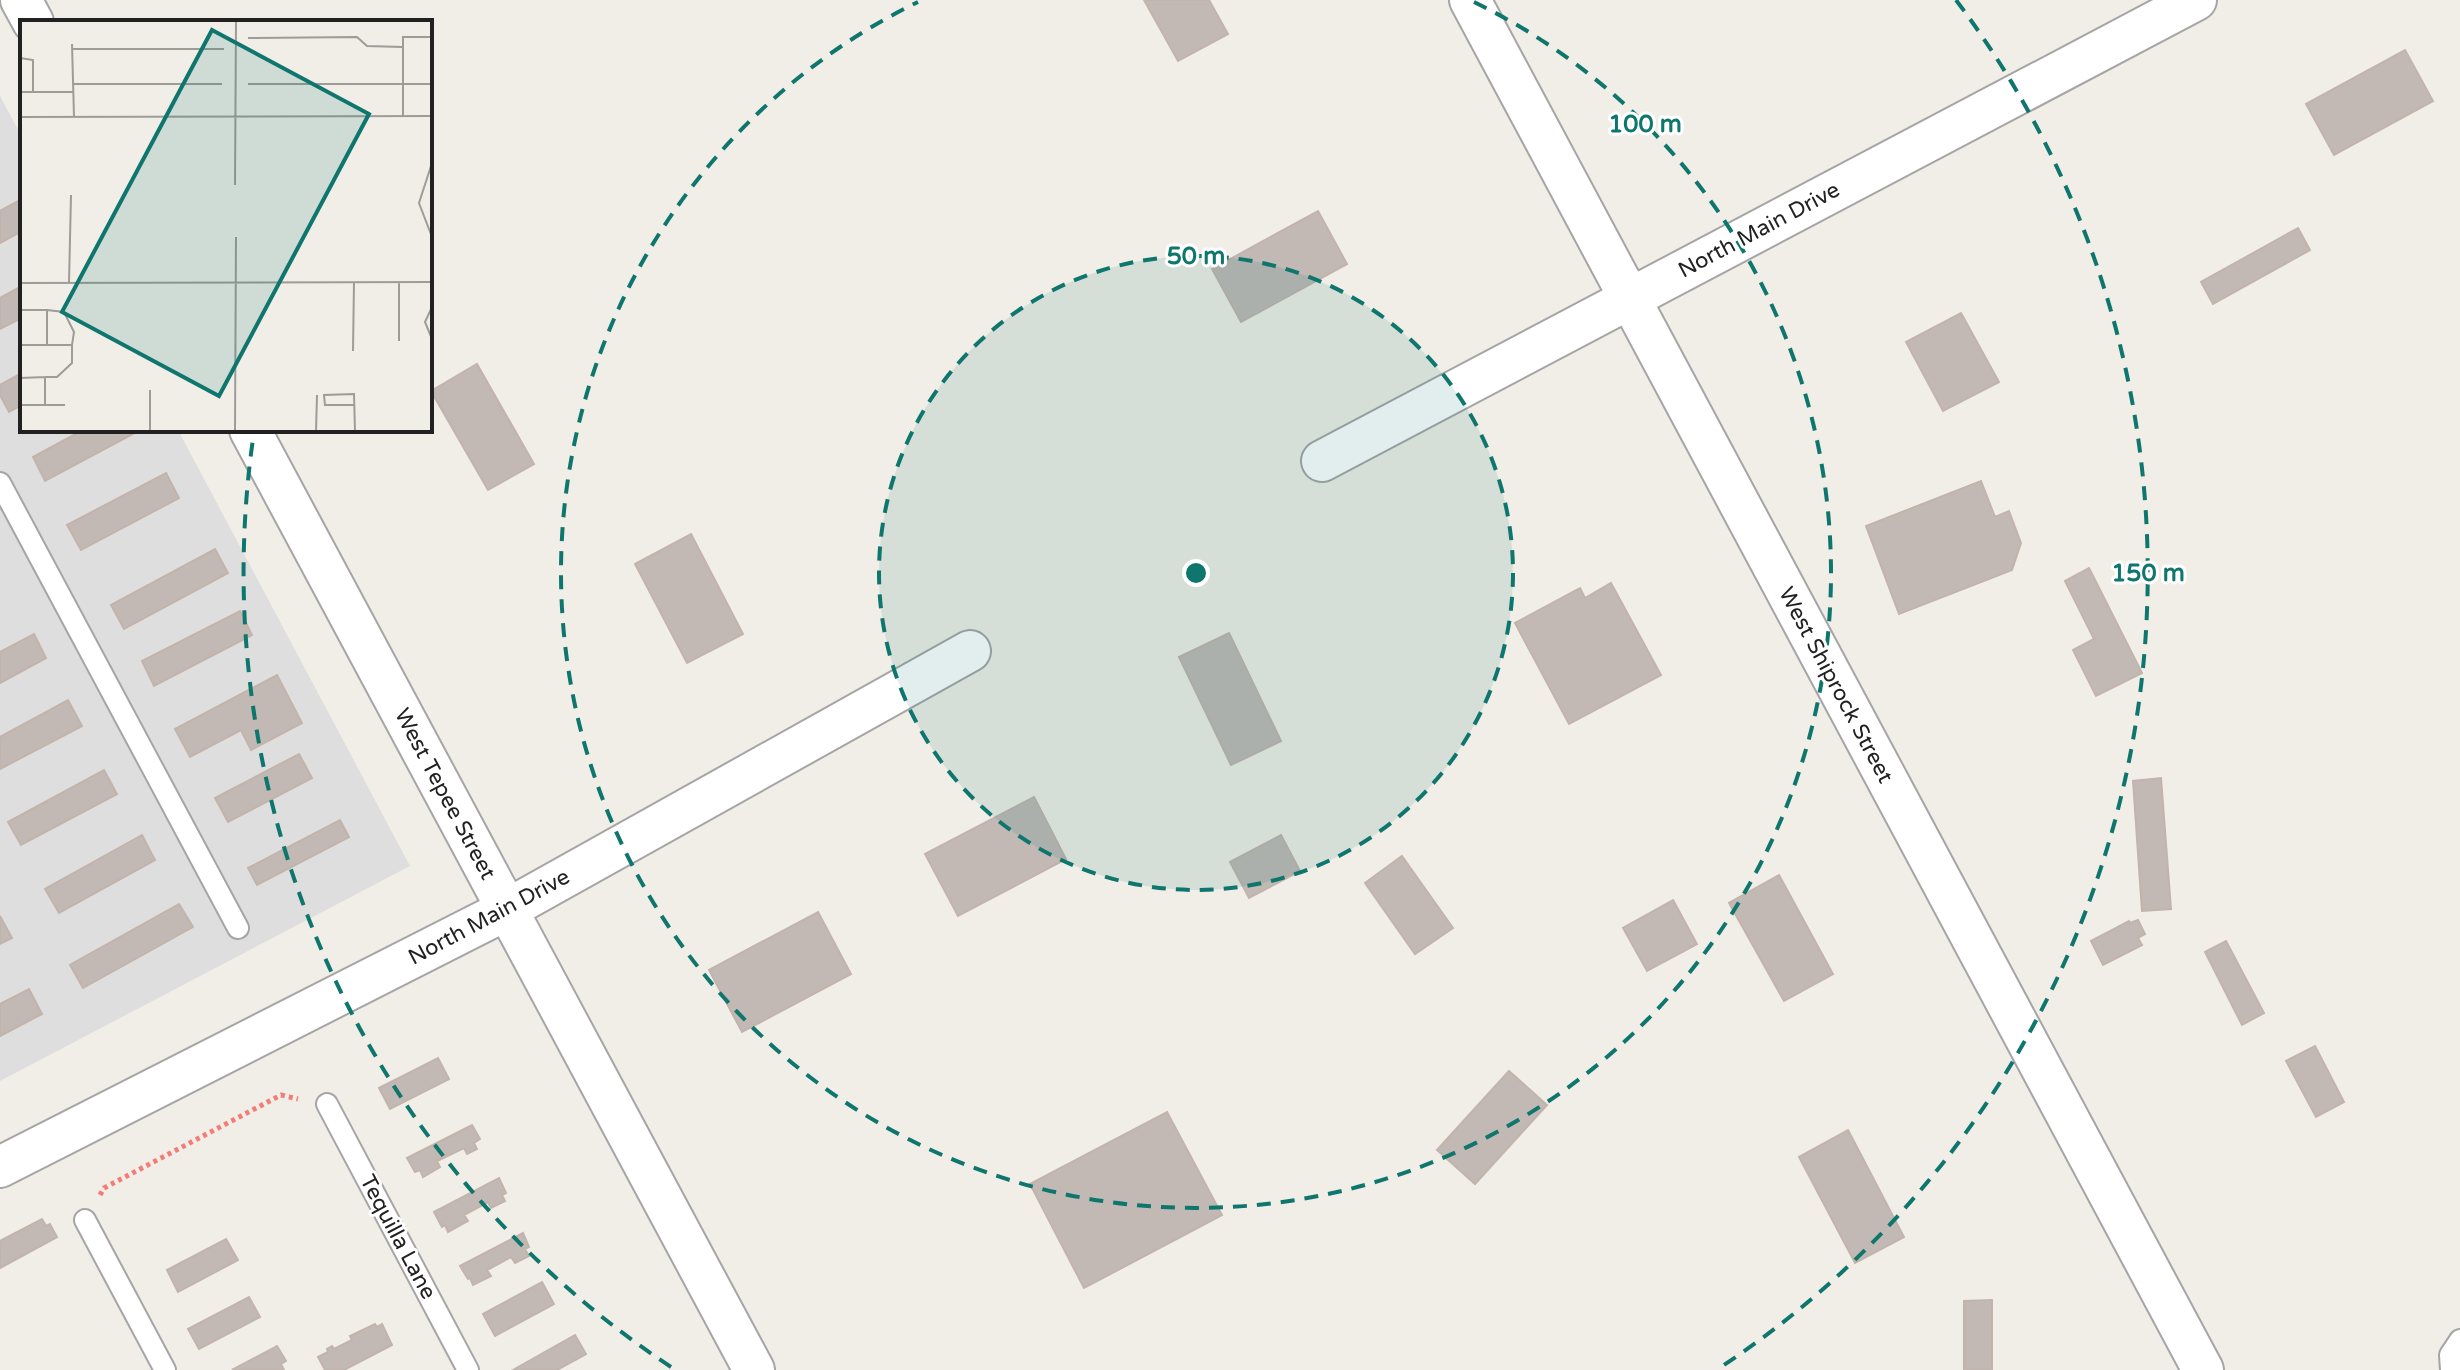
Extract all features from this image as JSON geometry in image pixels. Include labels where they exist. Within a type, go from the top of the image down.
[{"type":"street","points":[[21,0],[32,20]]},
{"type":"street","name":"West Shiprock Street","points":[[1470,0],[2203,1370]]},
{"type":"street","name":"North Main Drive","points":[[1322,461],[2196,0]]},
{"type":"street","name":"West Tepee Street","points":[[251,432],[754,1370]]},
{"type":"street","name":"North Main Drive","points":[[0,1167],[506,910],[970,651]]},
{"type":"lane","points":[[0,483],[238,928]]},
{"type":"lane","name":"Tequilla Lane","points":[[327,1104],[468,1370]]},
{"type":"lane","points":[[85,1220],[165,1370]]},
{"type":"lane","points":[[2451,1370],[2450,1355],[2460,1340]]},
{"type":"path","points":[[85,1220],[104,1188],[281,1095],[327,1104]]},
{"type":"shaded area","points":[[0,96],[20,133],[20,432],[179,432],[410,866],[0,1081]]},
{"type":"building","points":[[1144,0],[1209,0],[1228,34],[1178,61]]},
{"type":"building","points":[[2405,50],[2433,101],[2334,155],[2306,104]]},
{"type":"building","points":[[20,200],[20,232],[0,243],[0,211]]},
{"type":"building","points":[[1318,211],[1347,264],[1241,322],[1212,269]]},
{"type":"building","points":[[2298,228],[2310,250],[2213,304],[2201,282]]},
{"type":"building","points":[[20,287],[20,319],[0,329],[0,298]]},
{"type":"building","points":[[1961,313],[1999,382],[1943,411],[1906,342]]},
{"type":"building","points":[[477,364],[534,464],[488,490],[432,390]]},
{"type":"building","points":[[20,374],[20,406],[9,412],[0,395],[0,385]]},
{"type":"building","points":[[79,432],[136,432],[45,481],[33,457]]},
{"type":"building","points":[[166,473],[179,498],[81,550],[67,525]]},
{"type":"building","points":[[1981,481],[1995,517],[2009,511],[2021,543],[2012,570],[1899,614],[1866,526]]},
{"type":"building","points":[[691,534],[743,634],[687,663],[635,564]]},
{"type":"building","points":[[215,549],[228,573],[124,629],[111,605]]},
{"type":"building","points":[[2089,568],[2142,673],[2096,696],[2073,650],[2094,639],[2065,581]]},
{"type":"building","points":[[1611,583],[1661,675],[1569,724],[1515,623],[1580,588],[1585,598]]},
{"type":"building","points":[[240,611],[252,635],[154,686],[142,661]]},
{"type":"building","points":[[1229,633],[1281,741],[1231,765],[1179,657]]},
{"type":"building","points":[[34,634],[46,658],[0,683],[0,652]]},
{"type":"building","points":[[277,675],[302,723],[251,750],[241,730],[190,757],[175,729]]},
{"type":"building","points":[[68,700],[82,726],[0,769],[0,737]]},
{"type":"building","points":[[299,754],[312,778],[228,822],[215,798]]},
{"type":"building","points":[[104,770],[117,794],[21,845],[8,822]]},
{"type":"building","points":[[2161,778],[2171,909],[2142,911],[2133,781]]},
{"type":"building","points":[[1034,797],[1066,859],[958,916],[925,854]]},
{"type":"building","points":[[340,820],[349,837],[257,885],[248,868]]},
{"type":"building","points":[[142,835],[155,860],[59,913],[45,889]]},
{"type":"building","points":[[1281,835],[1300,871],[1249,898],[1230,862]]},
{"type":"building","points":[[1402,856],[1453,928],[1415,954],[1365,883]]},
{"type":"building","points":[[1779,875],[1833,974],[1784,1001],[1729,903]]},
{"type":"building","points":[[1673,900],[1697,944],[1647,971],[1623,928]]},
{"type":"building","points":[[179,904],[193,927],[83,988],[70,965]]},
{"type":"building","points":[[818,912],[851,974],[742,1032],[709,970]]},
{"type":"building","points":[[0,916],[12,938],[0,944]]},
{"type":"building","points":[[2138,920],[2145,934],[2138,938],[2142,945],[2103,965],[2091,941],[2129,921]]},
{"type":"building","points":[[2226,941],[2264,1013],[2242,1025],[2205,952]]},
{"type":"building","points":[[29,989],[42,1014],[0,1036],[0,1004]]},
{"type":"building","points":[[2315,1046],[2344,1102],[2316,1117],[2286,1061]]},
{"type":"building","points":[[438,1058],[449,1079],[390,1109],[379,1088]]},
{"type":"building","points":[[1509,1071],[1547,1105],[1475,1184],[1437,1150]]},
{"type":"building","points":[[1167,1112],[1222,1215],[1084,1288],[1030,1184]]},
{"type":"building","points":[[472,1125],[480,1139],[474,1143],[477,1149],[467,1154],[464,1148],[437,1161],[440,1167],[423,1177],[420,1170],[415,1172],[407,1158]]},
{"type":"building","points":[[1848,1130],[1904,1237],[1855,1263],[1799,1157]]},
{"type":"building","points":[[499,1178],[506,1193],[502,1195],[505,1201],[491,1208],[488,1202],[464,1215],[468,1221],[448,1232],[445,1225],[442,1227],[434,1212]]},
{"type":"building","points":[[42,1219],[46,1226],[50,1224],[57,1237],[0,1268],[0,1241]]},
{"type":"building","points":[[523,1233],[529,1256],[515,1263],[511,1257],[487,1270],[491,1276],[473,1285],[460,1266]]},
{"type":"building","points":[[226,1239],[238,1260],[178,1292],[167,1270]]},
{"type":"building","points":[[542,1282],[554,1304],[495,1336],[483,1314]]},
{"type":"building","points":[[249,1297],[260,1317],[199,1349],[188,1329]]},
{"type":"building","points":[[1992,1300],[1992,1370],[1964,1370],[1964,1301]]},
{"type":"building","points":[[375,1324],[377,1327],[382,1324],[392,1345],[344,1370],[325,1370],[318,1357],[332,1346],[334,1349],[352,1340],[350,1336]]},
{"type":"building","points":[[575,1335],[586,1354],[557,1370],[513,1370]]},
{"type":"building","points":[[277,1346],[286,1361],[281,1364],[284,1370],[232,1370]]}]
